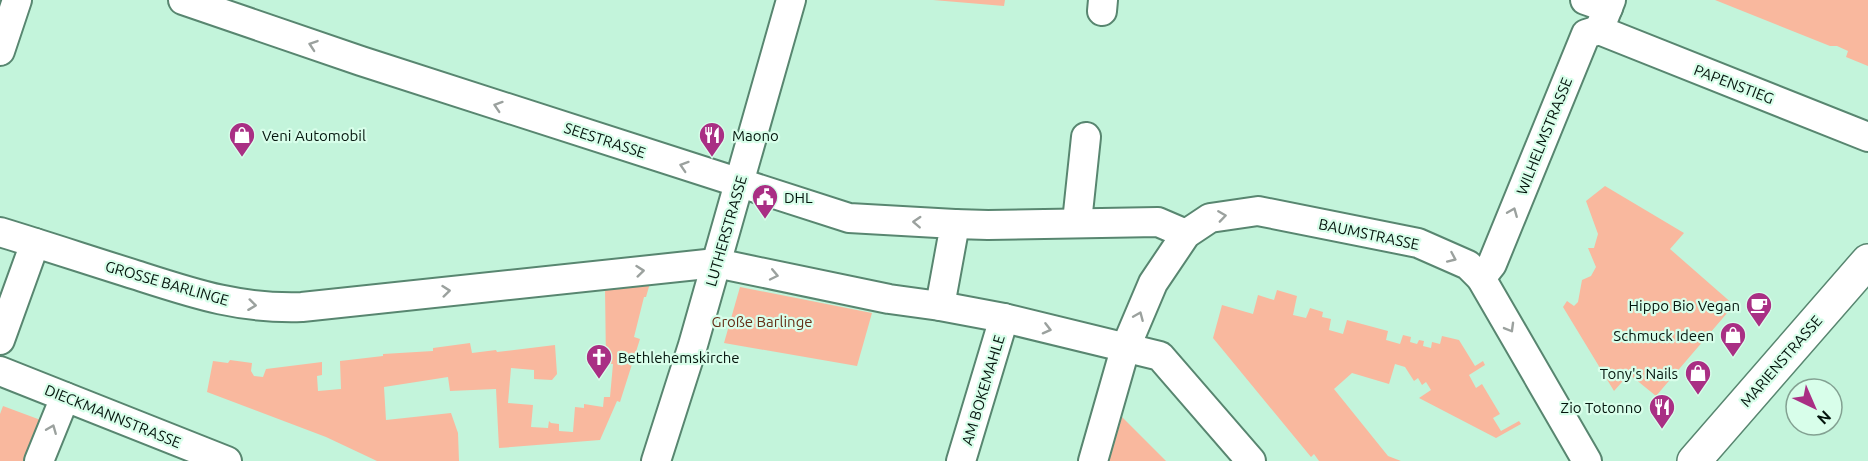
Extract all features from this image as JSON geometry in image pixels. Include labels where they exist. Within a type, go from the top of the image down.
[{"type":"main road","name":"MARIENSTRASSE","points":[[1694,461],[1868,261]]},
{"type":"street","points":[[0,51],[17,0]]},
{"type":"street","name":"SEESTRASSE","points":[[183,0],[361,61],[849,218],[955,224]]},
{"type":"street","name":"LUTHERSTRASSE","points":[[656,461],[693,345],[791,0]]},
{"type":"street","name":"PAPENSTIEG","points":[[1601,10],[1868,137]]},
{"type":"street","name":"WILHELMSTRASSE","points":[[1481,278],[1492,264],[1586,34],[1601,10]]},
{"type":"street","points":[[1077,222],[1086,137]]},
{"type":"street","name":"BAUMSTRASSE","points":[[1093,461],[1125,349],[1153,283],[1186,234],[1210,218],[1258,211],[1418,243],[1468,266],[1481,278],[1587,461]]},
{"type":"street","points":[[940,306],[955,224],[1158,222],[1186,234]]},
{"type":"street","name":"GROSSE BARLINGE","points":[[0,232],[208,298],[249,306],[275,308],[716,263],[889,299],[1004,318],[1160,356],[1251,461]]},
{"type":"street","points":[[0,340],[34,243]]},
{"type":"street","name":"AM BOKEMAHLE","points":[[961,461],[1004,318]]},
{"type":"street","name":"DIECKMANNSTRASSE","points":[[0,371],[226,461]]},
{"type":"street","points":[[39,461],[64,397]]},
{"type":"green space","points":[[933,0],[1005,0],[1004,6]]},
{"type":"green space","points":[[1715,0],[1868,0],[1868,66],[1846,57],[1848,51],[1837,46],[1830,46]]},
{"type":"green space","points":[[1605,186],[1684,233],[1670,249],[1734,305],[1656,396],[1629,374],[1614,391],[1563,307],[1567,301],[1574,306],[1578,302],[1582,280],[1591,276],[1596,267],[1588,248],[1594,248],[1598,234],[1586,201]]},
{"type":"green space","points":[[650,283],[634,337],[640,339],[620,402],[617,401],[600,440],[499,448],[496,389],[450,391],[448,377],[384,387],[386,420],[451,413],[458,433],[459,461],[377,461],[326,437],[207,392],[213,361],[228,363],[230,360],[252,363],[251,371],[254,376],[263,377],[266,369],[322,362],[322,375],[317,376],[318,391],[341,389],[340,361],[383,356],[383,354],[433,351],[433,348],[470,343],[472,353],[555,345],[557,374],[552,380],[534,379],[534,370],[511,368],[508,403],[533,405],[531,427],[548,428],[549,421],[559,424],[559,431],[573,432],[575,407],[584,408],[584,404],[603,407],[604,397],[610,397],[613,364],[606,363],[605,288]]},
{"type":"green space","name":"Große Barlinge","points":[[740,287],[872,313],[857,366],[724,343]]},
{"type":"green space","points":[[1277,290],[1297,296],[1293,315],[1306,318],[1310,308],[1323,312],[1322,317],[1331,319],[1329,330],[1343,334],[1347,320],[1388,331],[1386,340],[1400,344],[1403,335],[1411,337],[1410,342],[1417,344],[1419,340],[1424,341],[1423,346],[1431,348],[1432,342],[1440,344],[1442,336],[1459,340],[1475,366],[1483,361],[1485,365],[1469,375],[1476,388],[1482,384],[1500,414],[1493,418],[1501,431],[1519,421],[1521,424],[1496,438],[1419,398],[1431,390],[1426,382],[1422,385],[1418,378],[1414,381],[1405,367],[1395,364],[1389,384],[1352,373],[1334,389],[1388,456],[1401,461],[1319,461],[1314,454],[1311,457],[1213,338],[1222,305],[1253,314],[1258,295],[1274,300]]},
{"type":"green space","points":[[3,406],[46,422],[31,461],[0,461],[0,414]]},
{"type":"green space","points":[[1122,417],[1166,461],[1109,461]]},
{"type":"place","name":"Veni Automobil","points":[[242,158]]},
{"type":"place","name":"Maono","points":[[712,158]]},
{"type":"place","name":"DHL","points":[[765,220]]},
{"type":"place","name":"Hippo Bio Vegan","points":[[1759,328]]},
{"type":"place","name":"Schmuck Ideen","points":[[1733,358]]},
{"type":"place","name":"Bethlehemskirche","points":[[599,380]]},
{"type":"place","name":"Tony's Nails","points":[[1698,396]]},
{"type":"place","name":"Zio Totonno","points":[[1662,430]]}]
